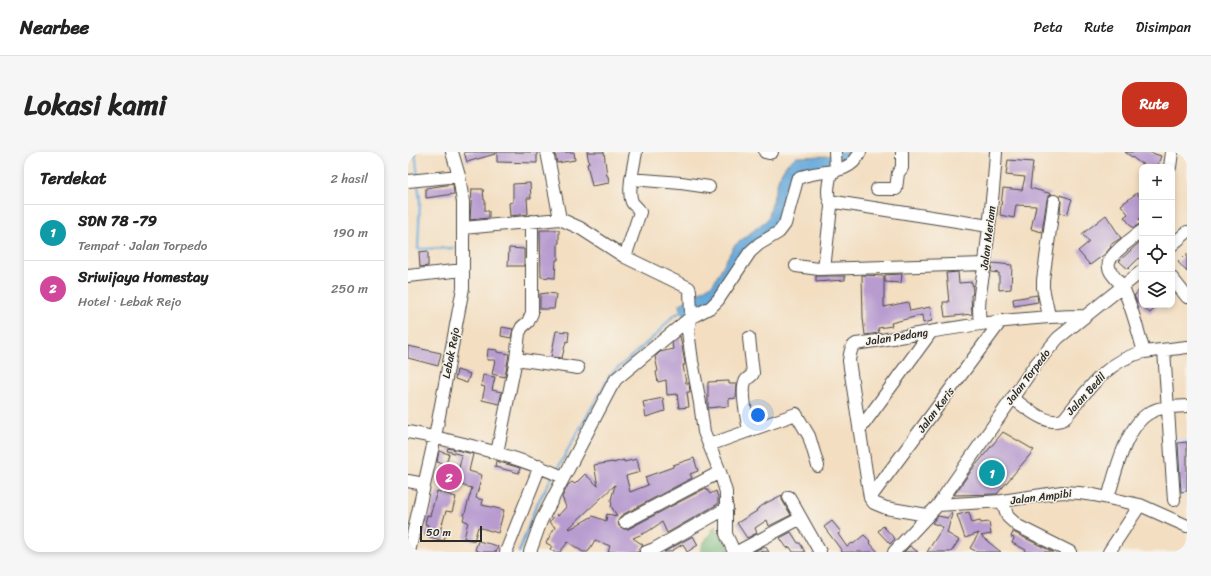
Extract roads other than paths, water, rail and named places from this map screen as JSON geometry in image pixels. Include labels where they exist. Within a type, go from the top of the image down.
[{"type":"street","name":"Lebak Rejo","points":[[409,548],[435,437],[463,288],[464,228],[462,202],[459,176],[452,152]]},
{"type":"street","points":[[547,152],[560,219]]},
{"type":"street","points":[[625,257],[640,212],[633,203],[632,199],[631,179],[636,152]]},
{"type":"street","points":[[765,152],[772,152]]},
{"type":"street","points":[[824,269],[832,205],[828,200],[834,170],[835,152]]},
{"type":"street","points":[[530,552],[541,521],[562,477],[616,379],[690,316],[711,307],[718,300],[750,252],[758,244],[782,229],[785,224],[797,180],[800,176],[844,168],[858,159],[860,152]]},
{"type":"street","points":[[877,189],[896,189],[898,173],[902,168],[902,152]]},
{"type":"street","name":"Jalan Meriam","points":[[980,323],[978,310],[994,188],[996,152]]},
{"type":"street","points":[[1170,164],[1172,152]]},
{"type":"street","points":[[415,181],[459,176]]},
{"type":"street","points":[[631,179],[709,187]]},
{"type":"street","points":[[1049,316],[1043,288],[1043,280],[1054,201]]},
{"type":"street","points":[[832,205],[836,202],[989,226]]},
{"type":"street","points":[[464,228],[560,219],[580,228],[625,257],[684,285],[690,291],[690,316],[688,331],[704,432],[720,472],[726,492],[726,534],[735,552],[801,518]]},
{"type":"street","points":[[497,452],[516,359],[520,330],[528,322],[532,313],[532,221]]},
{"type":"street","points":[[1175,242],[1187,232]]},
{"type":"street","points":[[1139,234],[1124,246],[1108,264],[1109,270],[1123,287],[1144,352]]},
{"type":"street","points":[[796,266],[824,269],[985,264]]},
{"type":"street","points":[[408,276],[463,270]]},
{"type":"street","name":"Jalan Torpedo","points":[[894,552],[938,505],[1036,364],[1058,338],[1141,272]]},
{"type":"street","points":[[1175,282],[1187,296]]},
{"type":"street","name":"Jalan Pedang","points":[[870,498],[849,361],[853,345],[980,323],[1049,316],[1085,316]]},
{"type":"street","name":"Jalan Keris","points":[[870,498],[1001,321]]},
{"type":"street","points":[[860,429],[931,332]]},
{"type":"street","points":[[749,338],[754,373],[747,379],[744,385],[749,431]]},
{"type":"street","name":"Jalan Bedil","points":[[1012,398],[1044,419],[1053,422],[1061,421],[1092,385],[1122,360],[1144,352],[1187,347]]},
{"type":"street","points":[[1164,350],[1174,500]]},
{"type":"street","points":[[516,359],[578,368]]},
{"type":"street","points":[[1108,498],[1123,449],[1136,426],[1150,412],[1187,406]]},
{"type":"street","points":[[708,444],[796,414],[809,436],[818,466]]},
{"type":"street","points":[[408,432],[497,452],[543,468],[562,477]]},
{"type":"street","points":[[506,552],[543,468]]},
{"type":"street","points":[[625,522],[720,472]]},
{"type":"street","points":[[408,481],[424,484]]},
{"type":"street","name":"Jalan Ampibi","points":[[938,505],[1002,501],[1062,492],[1079,493],[1140,505],[1187,526]]},
{"type":"street","points":[[789,497],[820,552]]},
{"type":"street","points":[[870,498],[874,503],[886,508],[928,515]]},
{"type":"street","points":[[1002,501],[1008,517],[1018,526],[1070,552]]},
{"type":"street","points":[[1109,552],[1140,505]]},
{"type":"street","points":[[646,552],[654,550],[727,508]]},
{"type":"water","points":[[839,152],[859,152],[845,164],[800,171],[777,232],[760,241],[718,298],[684,317],[679,305],[713,284],[734,246],[768,219],[779,177],[786,165],[796,157],[827,156]]},
{"type":"waterway","points":[[415,152],[418,177]]},
{"type":"waterway","points":[[418,184],[420,201],[418,249],[455,248]]},
{"type":"waterway","points":[[556,471],[610,375],[657,334],[673,316],[684,310]]},
{"type":"waterway","points":[[519,552],[536,506],[552,477]]},
{"type":"place","name":"SDN 78 -79","points":[[992,473]]},
{"type":"place","name":"Sriwijaya Homestay","points":[[449,477]]}]
